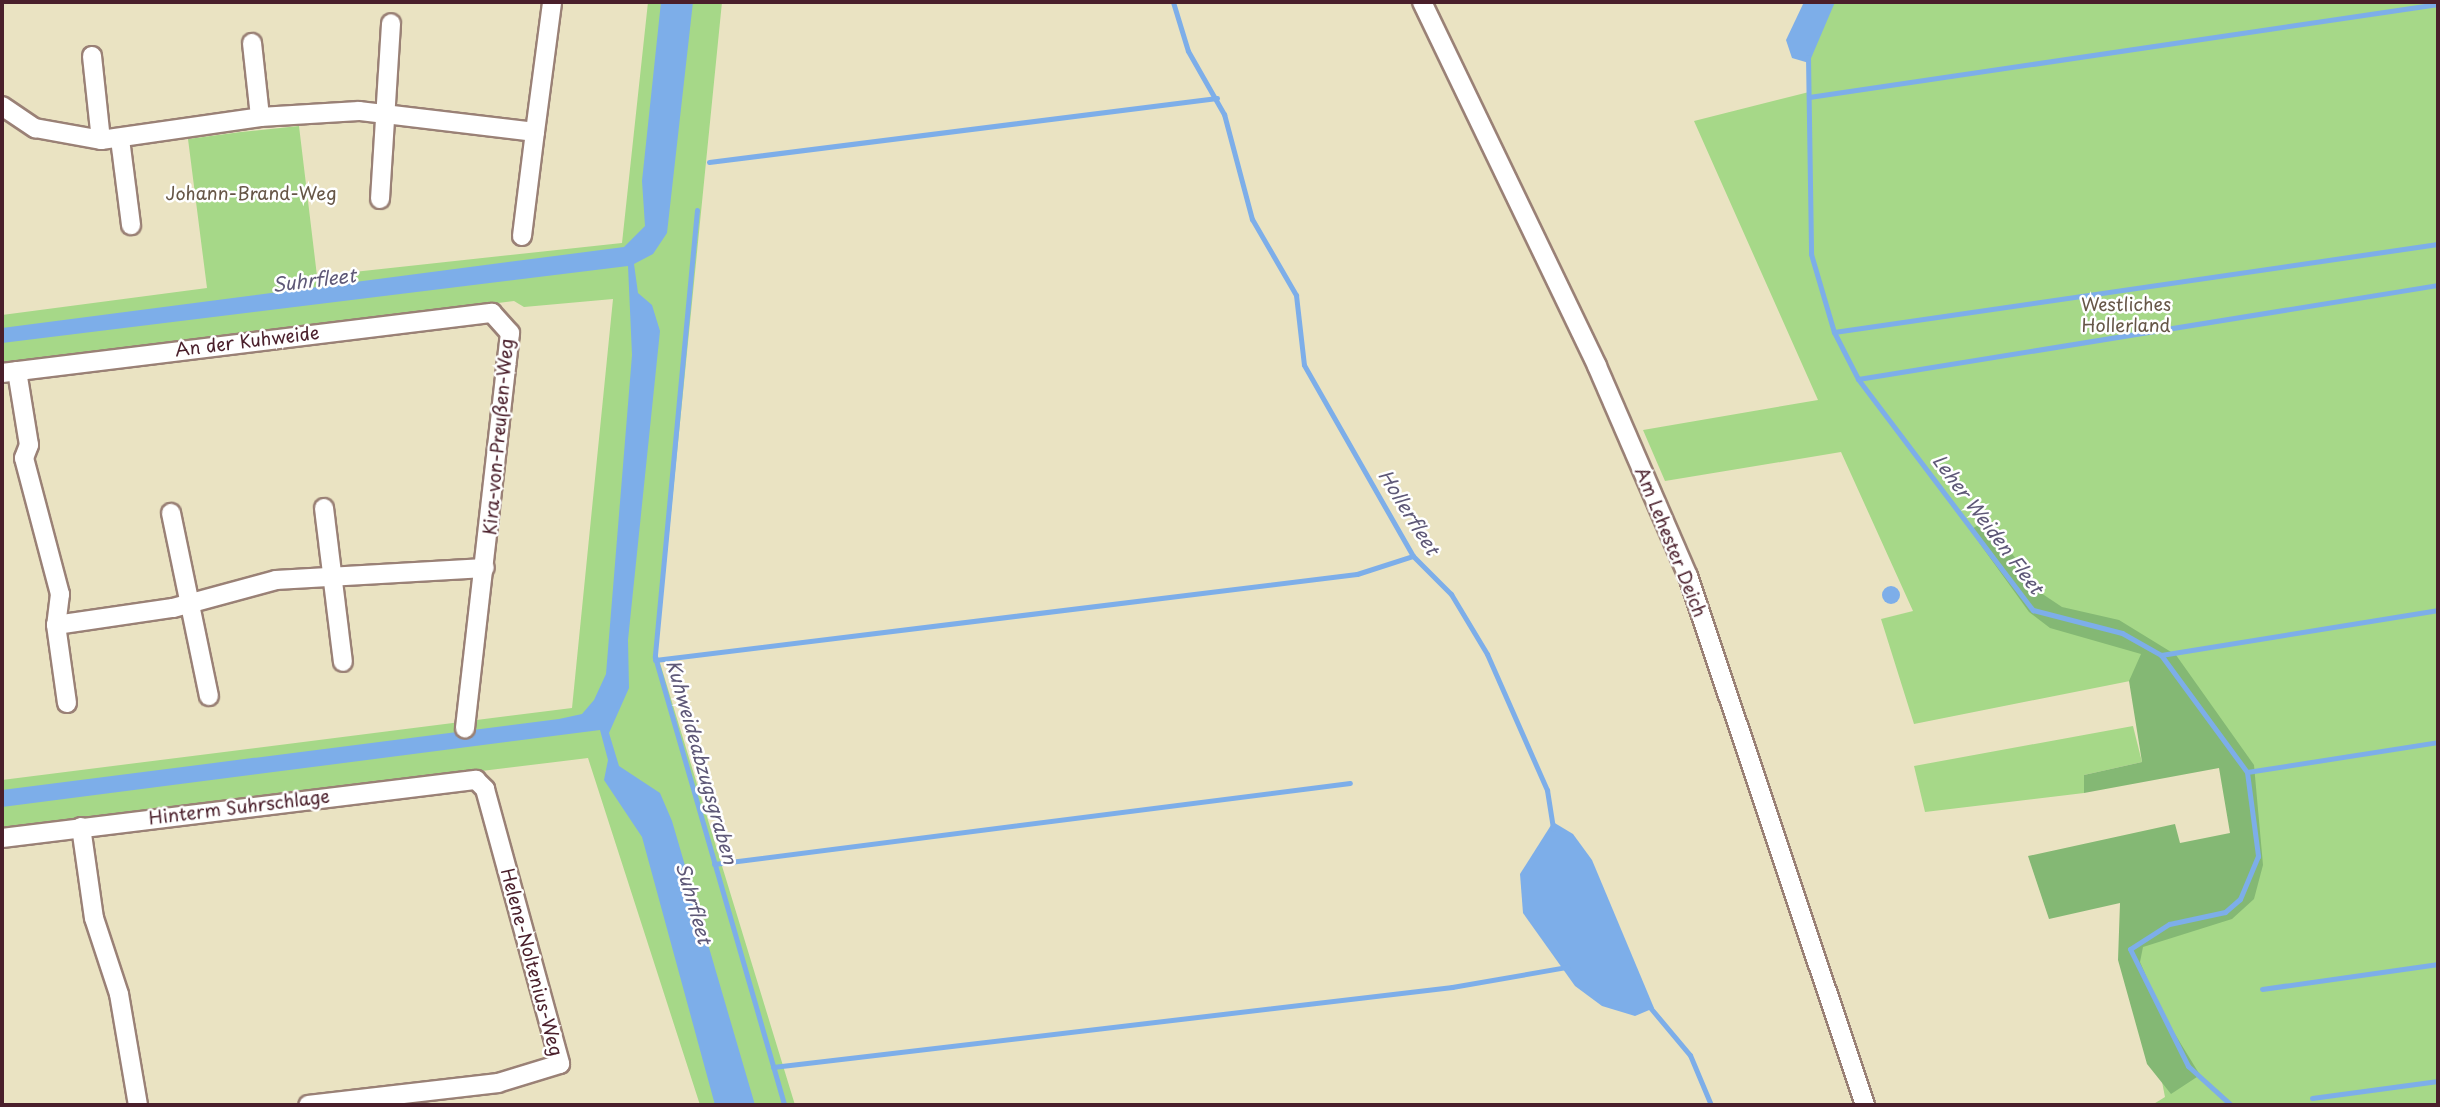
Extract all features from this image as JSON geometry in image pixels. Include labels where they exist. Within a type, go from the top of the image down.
[{"type":"street","points":[[522,236],[552,2]]},
{"type":"street","name":"Am Lehester Deich","points":[[1422,2],[1597,366],[1688,576],[1865,1105]]},
{"type":"street","points":[[380,198],[391,23]]},
{"type":"street","points":[[252,43],[260,117]]},
{"type":"street","points":[[92,56],[101,140]]},
{"type":"street","points":[[2,106],[35,128],[101,140],[260,117],[385,115],[535,132]]},
{"type":"street","points":[[120,139],[131,225]]},
{"type":"street","name":"An der Kuhweide","points":[[9,372],[492,313]]},
{"type":"street","name":"Kira-von-Preußen-Weg","points":[[465,728],[482,600],[478,581],[485,568],[510,333],[492,313]]},
{"type":"street","points":[[9,372],[29,445],[24,458],[60,594],[56,625],[67,703]]},
{"type":"street","points":[[324,508],[336,580],[343,662]]},
{"type":"street","points":[[171,513],[209,696]]},
{"type":"street","points":[[56,625],[191,604],[276,580],[327,575],[336,580],[485,568]]},
{"type":"street","name":"Hinterm Suhrschlage","points":[[2,838],[476,779]]},
{"type":"street","name":"Helene-Noltenius-Weg","points":[[308,1105],[498,1083],[561,1064],[485,789],[476,779]]},
{"type":"street","points":[[81,827],[94,918],[119,994],[138,1105]]},
{"type":"green space","name":"Johann-Brand-Weg","points":[[648,2],[722,2],[657,653],[795,1105],[700,1105],[588,758],[2,830],[2,780],[572,708],[613,299],[524,307],[514,301],[2,365],[2,315],[207,288],[188,139],[241,132],[299,126],[317,276],[622,243]]},
{"type":"green space","name":"Westliches Hollerland","points":[[1820,2],[2438,2],[2438,1105],[2152,1105],[2165,1097],[2126,899],[2245,870],[2225,765],[2130,681],[1914,724],[1881,619],[1913,611],[1841,452],[1665,481],[1643,430],[1818,400],[1694,121],[1809,92],[1809,46]]},
{"type":"green space","points":[[1987,520],[2041,593],[2062,607],[2119,620],[2176,655],[2254,765],[2263,865],[2254,899],[2232,919],[2143,947],[2140,962],[2162,1013],[2200,1075],[2171,1094],[2147,1064],[2118,960],[2120,903],[2049,919],[2028,856],[2175,824],[2180,843],[2230,833],[2219,768],[2084,793],[2084,775],[2142,762],[2129,681],[2141,654],[2050,628],[2029,612],[1970,530]]},
{"type":"green space","points":[[2133,726],[2142,762],[2084,775],[2084,793],[1925,812],[1914,766]]},
{"type":"water","name":"Suhrfleet","points":[[661,2],[693,2],[667,233],[653,254],[634,264],[638,293],[652,305],[660,331],[628,640],[629,688],[609,733],[619,766],[660,793],[672,821],[755,1105],[715,1105],[642,837],[604,780],[608,760],[600,730],[2,807],[2,790],[559,719],[582,714],[594,700],[606,674],[632,355],[628,266],[2,343],[2,328],[624,247],[645,226],[642,181]]},
{"type":"water","points":[[1804,2],[1835,2],[1809,63],[1792,58],[1786,40]]},
{"type":"water","points":[[1891,586],[1897,589],[1900,595],[1897,601],[1891,604],[1885,601],[1882,595],[1885,589]]},
{"type":"water","points":[[1553,822],[1573,834],[1592,860],[1654,1008],[1635,1016],[1602,1006],[1575,986],[1523,913],[1520,874]]},
{"type":"waterway","name":"Hollerfleet","points":[[1173,2],[1188,51],[1224,114],[1252,219],[1296,295],[1304,365],[1413,556],[1451,594],[1487,654],[1547,790],[1553,829]]},
{"type":"waterway","points":[[1809,97],[2438,4]]},
{"type":"waterway","name":"Leher Weiden Fleet","points":[[1808,57],[1811,254],[1834,332],[1858,379],[2033,610],[2122,633],[2161,655],[2247,772],[2258,856],[2240,899],[2225,912],[2169,924],[2130,949],[2188,1066],[2231,1105]]},
{"type":"waterway","points":[[709,162],[1217,98]]},
{"type":"waterway","name":"Kuhweideabzugsgraben","points":[[697,210],[655,657],[784,1105]]},
{"type":"waterway","points":[[1834,332],[2438,244]]},
{"type":"waterway","points":[[1858,379],[2438,285]]},
{"type":"waterway","points":[[655,660],[1357,574],[1413,556]]},
{"type":"waterway","points":[[2161,655],[2438,610]]},
{"type":"waterway","points":[[2247,772],[2438,742]]},
{"type":"waterway","points":[[714,864],[1350,783]]},
{"type":"waterway","points":[[2262,989],[2438,964]]},
{"type":"waterway","points":[[773,1067],[1452,987],[1567,967]]},
{"type":"waterway","name":"Hollerfleet","points":[[1648,1005],[1690,1055],[1711,1105]]},
{"type":"waterway","points":[[2312,1098],[2438,1081]]}]
